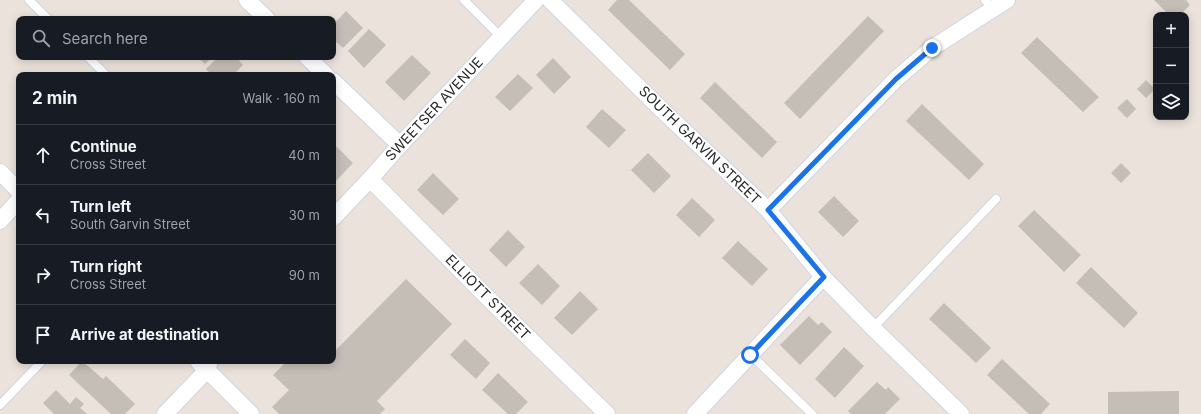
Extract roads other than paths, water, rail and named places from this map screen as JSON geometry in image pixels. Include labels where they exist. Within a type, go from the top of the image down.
[{"type":"street","points":[[248,0],[264,16]]},
{"type":"street","name":"SWEETSER AVENUE","points":[[336,215],[536,0]]},
{"type":"street","name":"SOUTH GARVIN STREET","points":[[550,0],[668,116],[768,210],[824,277],[872,328],[961,414]]},
{"type":"street","points":[[768,210],[914,62],[989,5],[1007,0]]},
{"type":"street","points":[[310,60],[323,72]]},
{"type":"street","points":[[336,84],[400,145]]},
{"type":"street","points":[[0,172],[16,187]]},
{"type":"street","name":"ELLIOTT STREET","points":[[370,180],[607,414]]},
{"type":"street","points":[[0,221],[16,203]]},
{"type":"street","points":[[695,414],[824,277]]},
{"type":"street","points":[[165,414],[205,364],[251,414]]},
{"type":"lane","points":[[29,0],[45,16]]},
{"type":"lane","points":[[464,0],[501,37]]},
{"type":"lane","points":[[91,60],[103,72]]},
{"type":"lane","points":[[872,328],[996,199]]},
{"type":"lane","points":[[750,355],[812,414]]},
{"type":"lane","points":[[0,405],[39,364]]}]
